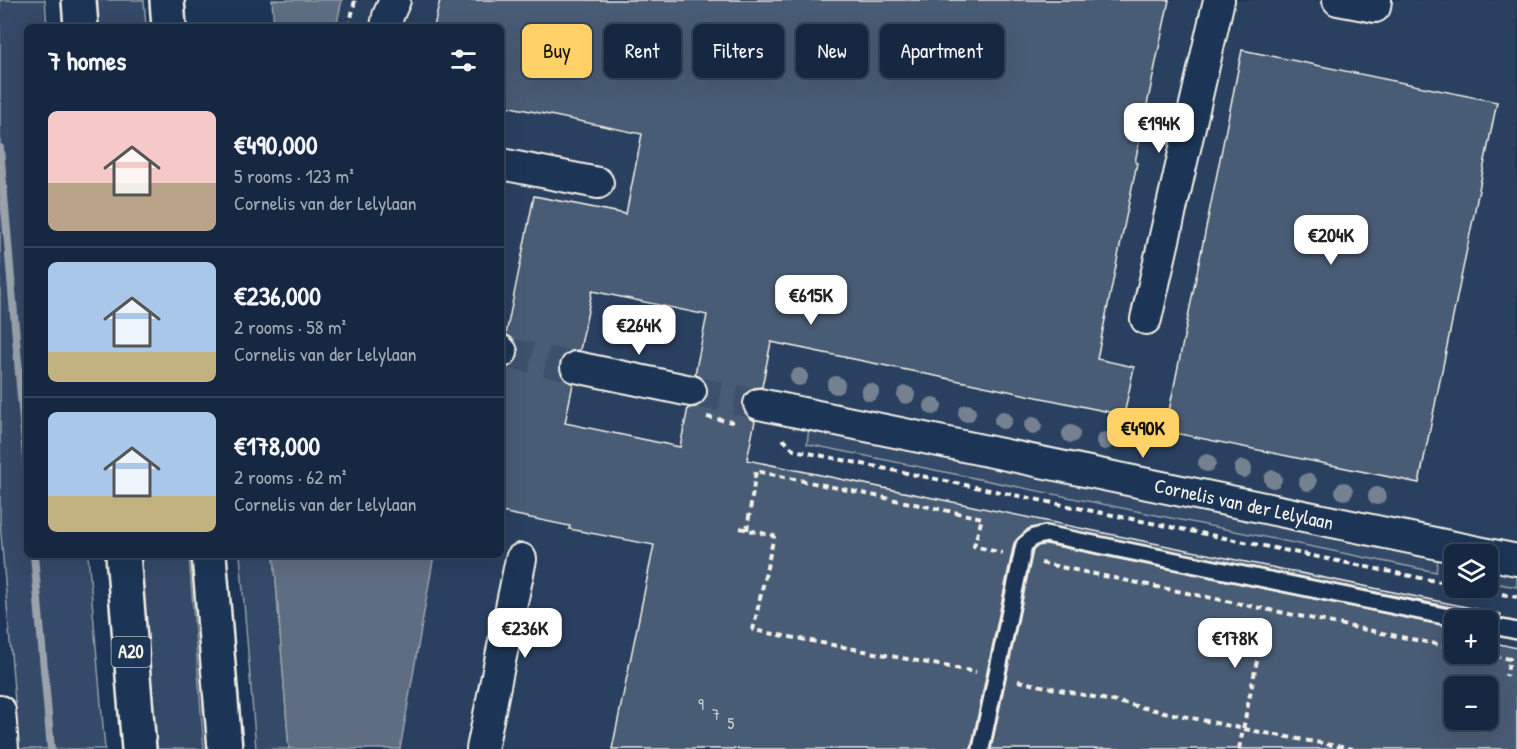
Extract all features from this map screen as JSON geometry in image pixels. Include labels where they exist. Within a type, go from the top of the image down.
[{"type":"highway","points":[[79,0],[81,24]]},
{"type":"highway","points":[[167,0],[169,24]]},
{"type":"highway","name":"A20","points":[[123,558],[139,749]]},
{"type":"highway","points":[[209,558],[225,749]]},
{"type":"street","points":[[386,24],[387,16],[395,0]]},
{"type":"street","points":[[1146,319],[1219,0]]},
{"type":"street","points":[[1338,0],[1375,7],[1377,0]]},
{"type":"street","points":[[504,165],[598,183]]},
{"type":"street","points":[[576,367],[694,403]]},
{"type":"street","name":"Cornelis van der Lelylaan","points":[[750,414],[1517,560]]},
{"type":"street","points":[[482,749],[521,558]]},
{"type":"street","points":[[0,711],[3,749]]},
{"type":"lane","points":[[981,749],[1024,545],[1034,537],[1046,534],[1444,616]]},
{"type":"lane","points":[[1498,627],[1517,631]]},
{"type":"path","points":[[350,24],[355,0]]},
{"type":"path","points":[[694,403],[750,414]]},
{"type":"path","points":[[781,438],[794,450],[1444,583]]},
{"type":"path","points":[[1498,593],[1517,597]]},
{"type":"path","points":[[1239,749],[1264,626]]},
{"type":"path","points":[[1498,657],[1510,659],[1506,676]]},
{"type":"shaded area","points":[[0,0],[45,0],[47,24],[24,24],[24,558],[88,558],[105,749],[19,749],[0,522]]},
{"type":"shaded area","points":[[93,0],[144,0],[146,24],[95,24]]},
{"type":"shaded area","points":[[272,0],[342,0],[337,24],[274,24]]},
{"type":"shaded area","points":[[278,0],[1517,0],[1517,749],[331,749],[320,558],[504,558],[504,24],[280,24]]},
{"type":"shaded area","points":[[809,428],[1438,558],[1436,572],[807,444]]},
{"type":"shaded area","points":[[138,558],[189,558],[204,749],[154,749]]},
{"type":"shaded area","points":[[240,558],[274,558],[289,749],[256,749]]},
{"type":"shaded area","points":[[274,558],[433,558],[400,749],[289,749]]},
{"type":"shaded area","points":[[1498,571],[1517,575],[1517,587],[1498,584]]},
{"type":"building","points":[[440,0],[1169,0],[1097,359],[1134,367],[1124,415],[771,342],[762,387],[753,388],[742,400],[743,410],[755,421],[747,460],[1481,610],[1465,610],[1044,525],[1028,529],[1014,543],[971,749],[612,749],[654,545],[569,529],[570,526],[504,513],[504,368],[514,365],[519,356],[519,348],[515,340],[506,334],[534,196],[626,214],[642,134],[504,106],[504,24],[435,24]],"holes":[[[592,291],[707,315],[695,374],[707,385],[708,394],[703,403],[688,408],[680,447],[565,423],[573,384],[564,379],[559,364],[564,355],[580,350]]]},
{"type":"building","points":[[1242,50],[1497,102],[1419,483],[1165,431]]},
{"type":"building","points":[[1046,544],[1444,626],[1444,664],[1498,664],[1498,644],[1517,648],[1517,749],[991,749],[1033,550]]},
{"type":"waterway","points":[[0,148],[24,432]]},
{"type":"waterway","points":[[34,558],[51,749]]},
{"type":"tunnel","points":[[504,352],[576,367]]},
{"type":"tunnel","points":[[691,391],[759,404]]}]
